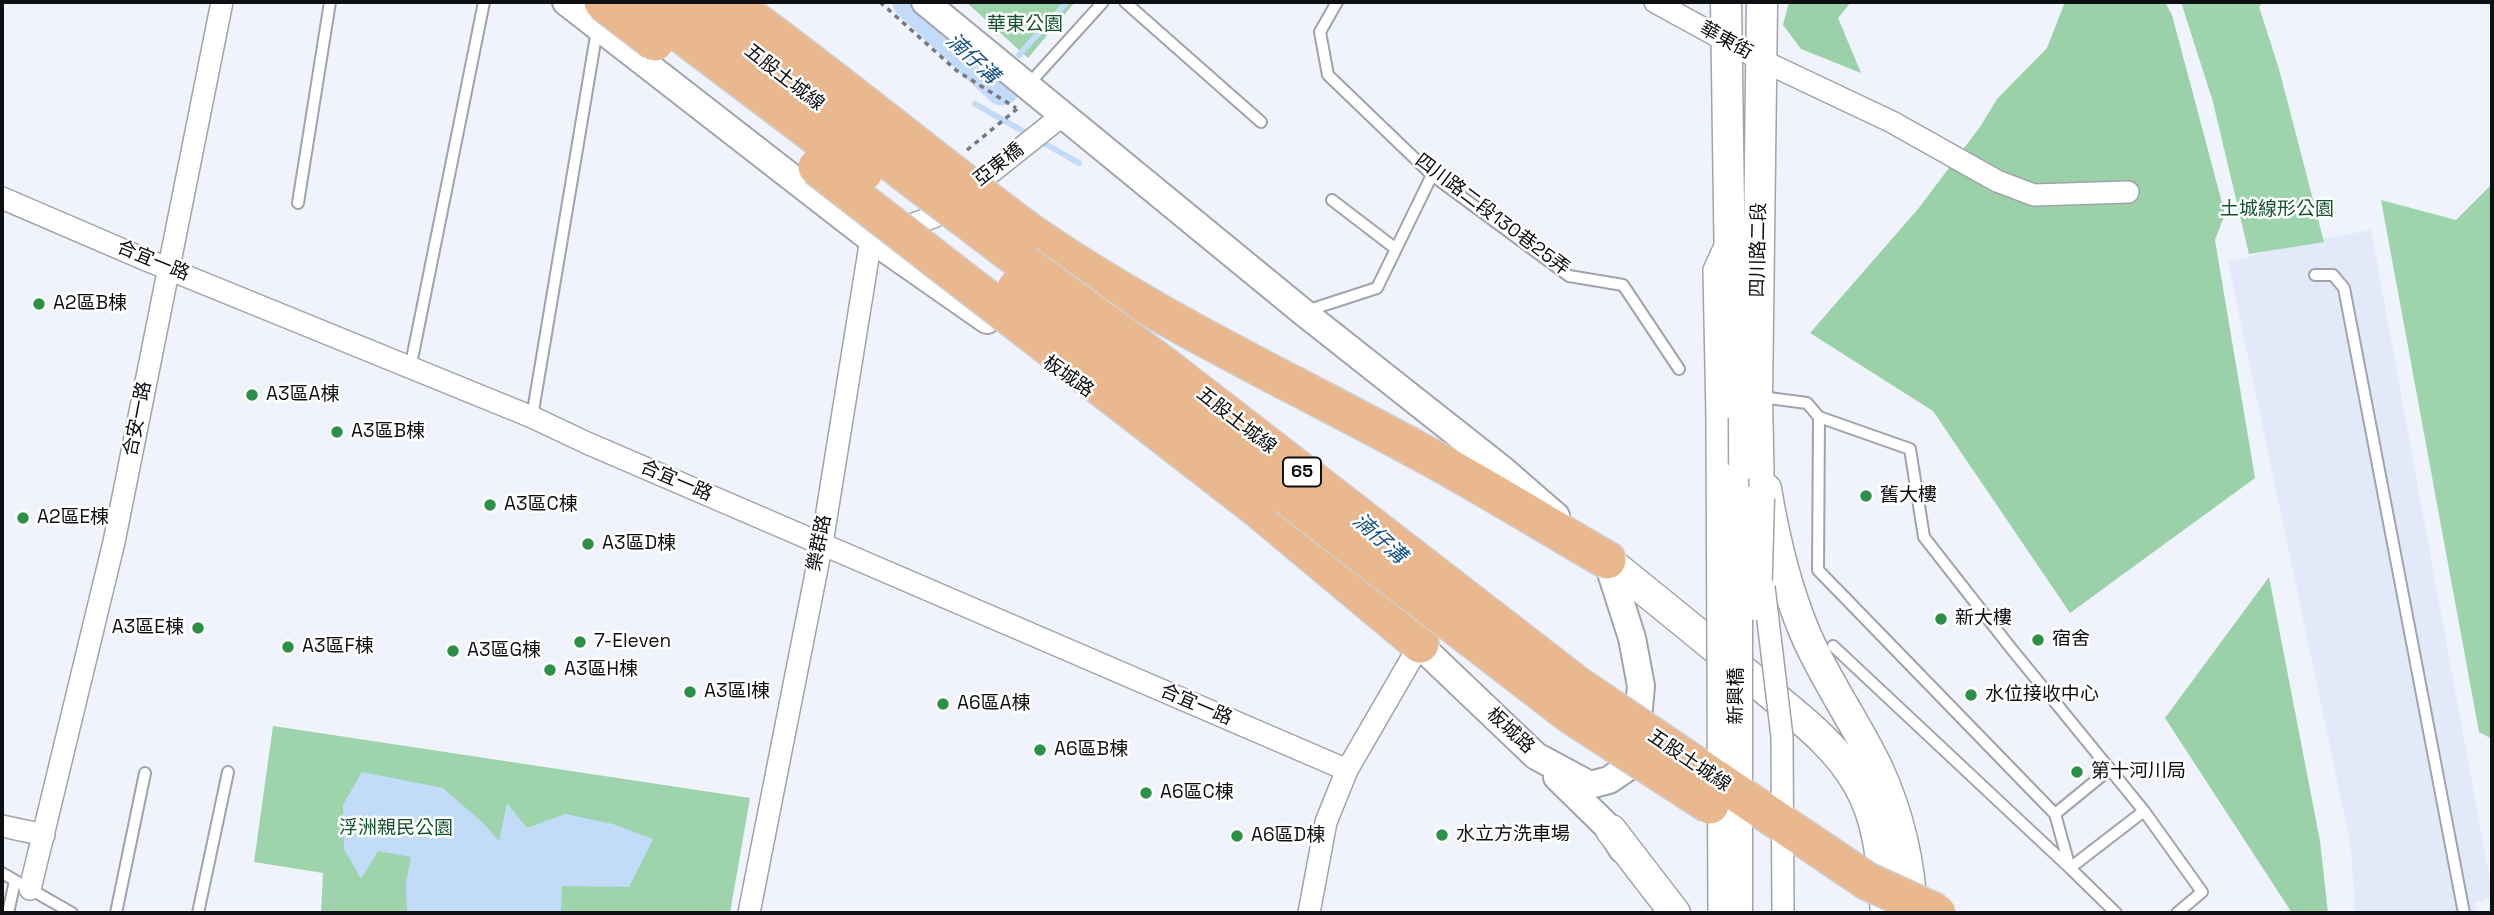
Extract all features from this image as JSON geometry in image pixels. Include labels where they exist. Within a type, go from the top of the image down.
[{"type":"highway","name":"五股土城線","points":[[639,2],[1571,715],[1877,913]]},
{"type":"highway","name":"五股土城線","points":[[687,2],[909,176],[1167,368],[1577,685],[1867,881],[1937,913]]},
{"type":"highway","points":[[729,2],[798,52],[953,175],[1065,257],[1174,323],[1446,466],[1606,560]]},
{"type":"highway","points":[[600,14],[1257,508],[1420,643]]},
{"type":"main road","name":"四川路二段","points":[[1726,2],[1729,236],[1726,402],[1733,478]]},
{"type":"main road","name":"四川路二段","points":[[1759,498],[1758,447],[1726,402],[1761,60],[1762,2]]},
{"type":"main road","points":[[1758,447],[1775,538],[1805,633],[1891,799],[1907,862],[1912,913]]},
{"type":"main road","name":"新興橋","points":[[1733,478],[1737,586],[1737,913]]},
{"type":"main road","name":"新興橋","points":[[1756,913],[1755,615],[1759,498]]},
{"type":"main road","points":[[1606,560],[1815,731],[1837,755],[1858,783],[1873,817],[1886,913]]},
{"type":"main road","points":[[1611,830],[1675,913]]},
{"type":"street","name":"合安一路","points":[[22,885],[44,835],[114,542],[222,2]]},
{"type":"street","name":"板城路","points":[[566,2],[600,14],[871,239],[1122,415],[1301,548],[1420,643],[1536,756],[1590,785],[1609,780],[1634,763],[1641,685],[1632,638],[1606,560]]},
{"type":"street","points":[[925,2],[1303,312],[1503,470],[1606,560]]},
{"type":"street","name":"華東街","points":[[1655,2],[1761,60],[1892,122],[1997,181],[2034,195],[2128,192]]},
{"type":"street","name":"亞東橋","points":[[871,239],[940,212],[1063,115]]},
{"type":"street","name":"合宜一路","points":[[2,198],[410,369],[532,417],[1347,770]]},
{"type":"street","name":"樂群路","points":[[749,913],[822,543],[871,239]]},
{"type":"street","points":[[1719,913],[1726,402]]},
{"type":"street","points":[[1758,537],[1782,737],[1783,913]]},
{"type":"street","points":[[1309,913],[1326,822],[1347,770],[1420,643]]},
{"type":"street","points":[[1536,756],[1611,830],[1657,913]]},
{"type":"street","points":[[2,826],[44,835]]},
{"type":"lane","points":[[298,203],[330,2]]},
{"type":"lane","points":[[410,369],[484,2]]},
{"type":"lane","points":[[1027,86],[1103,2]]},
{"type":"lane","points":[[1125,2],[1261,122]]},
{"type":"lane","name":"四川路二段130巷25弄","points":[[1337,2],[1320,32],[1328,75],[1432,175],[1569,276],[1623,285],[1679,369]]},
{"type":"lane","points":[[532,417],[600,14]]},
{"type":"lane","points":[[1303,312],[1377,288],[1432,175]]},
{"type":"lane","points":[[1332,200],[1396,248]]},
{"type":"lane","points":[[2315,275],[2333,275],[2344,288],[2464,913]]},
{"type":"lane","points":[[1726,402],[1807,403],[1819,416],[1910,449],[1924,537],[2144,811],[2202,892],[2177,913]]},
{"type":"lane","points":[[1819,416],[1818,570],[2055,814],[2070,868]]},
{"type":"lane","points":[[1833,646],[2116,913]]},
{"type":"lane","points":[[2055,814],[2110,769]]},
{"type":"lane","points":[[198,913],[228,772]]},
{"type":"lane","points":[[116,913],[145,774]]},
{"type":"lane","points":[[2070,868],[2144,811]]},
{"type":"lane","points":[[2,873],[72,913]]},
{"type":"lane","points":[[8,913],[22,885]]},
{"type":"path","points":[[880,2],[957,71],[1017,109],[1041,133]]},
{"type":"shaded area","points":[[2371,230],[2492,892],[2492,897],[2475,903],[2478,913],[2355,913],[2351,847],[2228,262],[2314,240]]},
{"type":"green space","name":"華東公園","points":[[966,2],[1075,2],[1028,58]]},
{"type":"green space","points":[[1789,2],[1851,2],[1838,18],[1861,73],[1801,49],[1783,25]]},
{"type":"green space","points":[[2065,2],[2165,2],[2172,15],[2225,214],[2215,240],[2255,478],[2070,613],[1933,411],[1810,333],[1918,209],[1980,127],[1997,99],[2047,48]]},
{"type":"green space","name":"土城線形公園","points":[[2181,2],[2263,2],[2259,7],[2279,69],[2324,242],[2249,254],[2213,102]]},
{"type":"green space","points":[[2492,184],[2492,739],[2479,732],[2381,200],[2456,220]]},
{"type":"green space","points":[[2269,577],[2320,841],[2328,913],[2292,913],[2165,718]]},
{"type":"green space","name":"浮洲親民公園","points":[[273,726],[750,798],[730,913],[321,913],[323,873],[254,862]]},
{"type":"water","points":[[362,772],[443,788],[499,841],[507,803],[527,828],[565,814],[613,824],[653,839],[629,887],[562,886],[561,913],[407,913],[406,883],[411,857],[378,851],[361,879],[344,849],[343,805]]},
{"type":"waterway","name":"湳仔溝","points":[[910,2],[1002,88]]},
{"type":"waterway","points":[[1019,55],[1067,2]]},
{"type":"waterway","points":[[975,104],[1079,163]]},
{"type":"place","name":"A2區B棟","points":[[39,304]]},
{"type":"place","name":"A3區A棟","points":[[252,395]]},
{"type":"place","name":"A3區B棟","points":[[337,432]]},
{"type":"place","name":"舊大樓","points":[[1866,496]]},
{"type":"place","name":"A3區C棟","points":[[490,505]]},
{"type":"place","name":"A2區E棟","points":[[23,518]]},
{"type":"place","name":"A3區D棟","points":[[588,544]]},
{"type":"place","name":"新大樓","points":[[1941,619]]},
{"type":"place","name":"A3區E棟","points":[[198,628]]},
{"type":"place","name":"宿舍","points":[[2038,640]]},
{"type":"place","name":"7-Eleven","points":[[580,642]]},
{"type":"place","name":"A3區F棟","points":[[288,647]]},
{"type":"place","name":"A3區G棟","points":[[453,651]]},
{"type":"place","name":"A3區H棟","points":[[550,670]]},
{"type":"place","name":"A3區I棟","points":[[690,692]]},
{"type":"place","name":"水位接收中心","points":[[1971,695]]},
{"type":"place","name":"A6區A棟","points":[[943,704]]},
{"type":"place","name":"A6區B棟","points":[[1040,750]]},
{"type":"place","name":"第十河川局","points":[[2077,772]]},
{"type":"place","name":"A6區C棟","points":[[1146,793]]},
{"type":"place","name":"水立方洗車場","points":[[1442,835]]},
{"type":"place","name":"A6區D棟","points":[[1237,836]]}]
